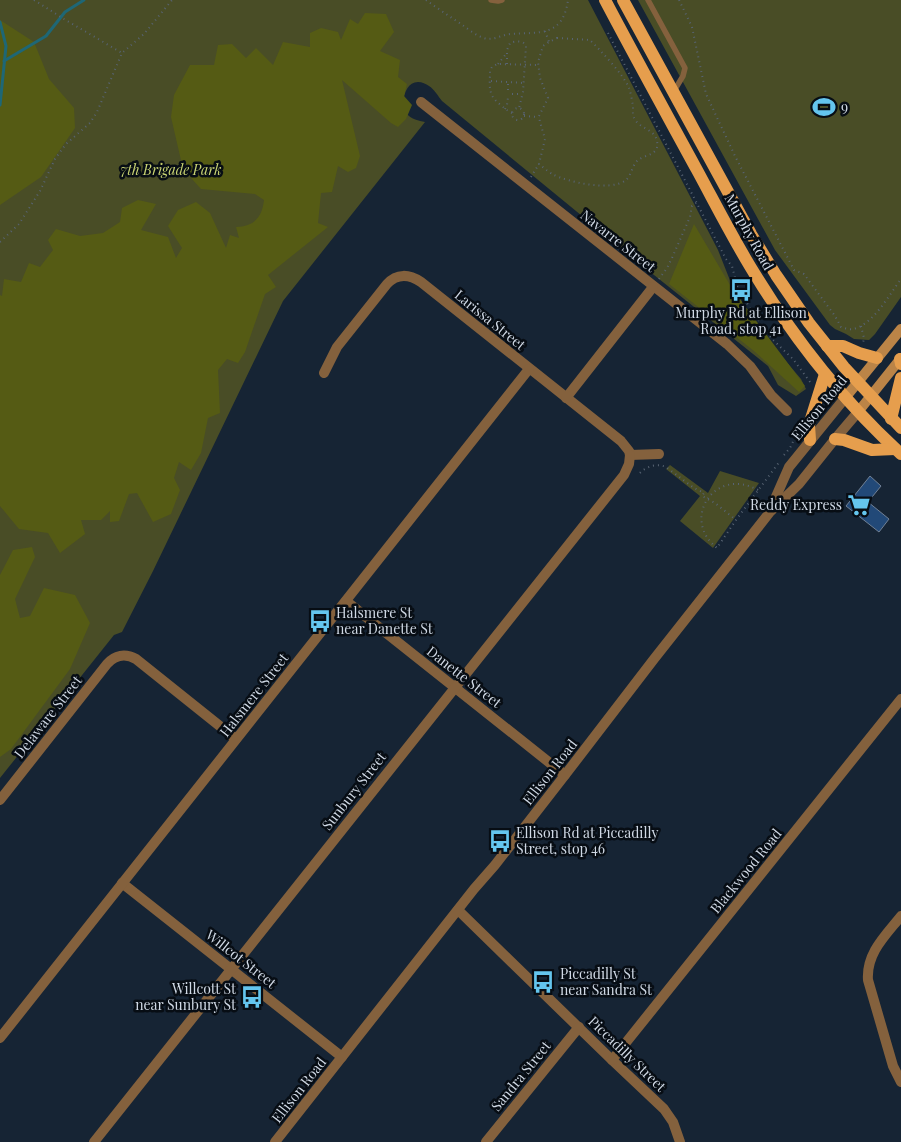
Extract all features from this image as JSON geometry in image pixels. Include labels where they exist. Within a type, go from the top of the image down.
[{"type":"main road","name":"Murphy Road","points":[[605,0],[754,274],[825,374],[858,412],[898,451]]},
{"type":"main road","name":"Murphy Road","points":[[623,0],[750,234],[780,281],[827,346],[857,383],[901,428]]},
{"type":"main road","name":"Ellison Road","points":[[845,398],[901,328]]},
{"type":"main road","points":[[827,346],[843,346],[877,358]]},
{"type":"main road","points":[[901,358],[901,364]]},
{"type":"main road","name":"Ellison Road","points":[[858,412],[901,358]]},
{"type":"main road","points":[[810,440],[809,425],[825,374]]},
{"type":"main road","points":[[891,419],[901,378]]},
{"type":"main road","points":[[835,439],[844,440],[872,450],[898,451]]},
{"type":"street","name":"Navarre Street","points":[[421,102],[740,356],[750,366],[771,395],[787,411]]},
{"type":"street","name":"Larissa Street","points":[[324,373],[337,347],[386,284],[402,275],[414,278],[620,441],[629,451],[630,455]]},
{"type":"street","points":[[566,398],[653,287]]},
{"type":"street","name":"Halsmere Street","points":[[0,1038],[529,369]]},
{"type":"street","name":"Ellison Road","points":[[770,512],[789,467],[845,398]]},
{"type":"street","name":"Ellison Road","points":[[275,1142],[566,775],[654,659],[770,512],[799,484],[858,412]]},
{"type":"street","points":[[630,455],[660,454]]},
{"type":"street","name":"Sunbury Street","points":[[94,1142],[624,475],[629,464],[630,455]]},
{"type":"street","name":"Danette Street","points":[[346,601],[566,775]]},
{"type":"street","name":"Delaware Street","points":[[0,800],[107,664],[120,655],[131,656],[136,659],[236,739]]},
{"type":"street","name":"Blackwood Road","points":[[612,1060],[901,699]]},
{"type":"street","name":"Willcot Street","points":[[122,883],[342,1057]]},
{"type":"street","name":"Piccadilly Street","points":[[458,910],[670,1116],[680,1142]]},
{"type":"street","points":[[901,916],[877,946],[869,964],[868,972],[868,980],[893,1066],[901,1082]]},
{"type":"street","name":"Sandra Street","points":[[486,1142],[579,1027]]},
{"type":"lane","points":[[491,0],[502,0]]},
{"type":"lane","points":[[648,0],[685,68],[683,76],[673,92]]},
{"type":"path","points":[[34,0],[122,53]]},
{"type":"path","points":[[0,242],[19,224],[40,190],[55,159],[66,144],[90,123],[97,112],[122,53],[144,34],[172,0]]},
{"type":"path","points":[[426,0],[477,35],[494,39],[508,34],[552,29],[563,18],[568,0]]},
{"type":"path","points":[[678,0],[692,27],[706,94],[739,164],[794,270],[804,274],[841,327],[851,330],[862,326],[868,321],[901,279]]},
{"type":"path","points":[[545,31],[549,42]]},
{"type":"path","points":[[608,34],[696,203],[726,259],[732,266],[737,286],[751,310],[772,339],[793,359],[812,385]]},
{"type":"path","points":[[529,179],[539,164],[545,139],[539,117],[548,98],[540,78],[538,62],[543,46],[557,38],[590,40],[618,72],[628,87],[633,107],[632,115],[636,121],[654,133],[657,142],[656,150],[652,154],[638,160],[627,180],[620,184],[605,186],[592,185],[552,174],[539,164]]},
{"type":"path","points":[[507,64],[507,52],[510,43],[514,41],[525,43],[522,94],[519,108]]},
{"type":"path","points":[[498,64],[507,52]]},
{"type":"path","points":[[539,65],[498,64],[490,70],[490,90],[494,101],[512,113],[513,117],[518,120],[524,116],[539,117]]},
{"type":"path","points":[[490,81],[523,83]]},
{"type":"path","points":[[508,83],[508,90]]},
{"type":"path","points":[[512,94],[522,94]]},
{"type":"path","points":[[505,109],[508,97]]},
{"type":"path","points":[[512,113],[514,109],[519,108],[524,110],[524,116]]},
{"type":"path","points":[[653,287],[667,268],[687,224],[692,206],[696,203]]},
{"type":"path","points":[[859,353],[864,338],[862,326]]},
{"type":"path","points":[[640,473],[647,467],[664,466],[704,493],[702,496],[707,499],[715,503],[736,520],[717,548],[710,542],[702,524],[702,513],[707,499],[714,491],[736,483],[747,484],[758,490]]},
{"type":"green space","name":"7th Brigade Park","points":[[0,0],[588,0],[718,250],[733,288],[766,338],[801,379],[806,389],[796,396],[778,385],[768,366],[442,101],[431,87],[421,82],[413,83],[409,86],[405,95],[405,110],[411,117],[425,122],[283,301],[122,632],[114,635],[0,778]]},
{"type":"green space","points":[[638,0],[901,0],[901,297],[869,340],[854,339],[830,325],[775,250]]},
{"type":"green space","points":[[365,13],[386,14],[394,32],[380,51],[400,60],[398,77],[407,84],[404,96],[412,105],[406,119],[398,127],[342,80],[360,156],[356,168],[348,172],[338,166],[332,192],[321,193],[318,223],[328,227],[268,275],[276,287],[265,294],[245,352],[238,363],[227,359],[218,370],[220,413],[208,418],[201,453],[191,470],[179,462],[174,478],[180,490],[171,514],[153,522],[137,493],[129,494],[119,521],[110,522],[110,511],[101,520],[81,520],[85,534],[60,553],[48,533],[19,529],[0,506],[0,295],[2,296],[4,279],[21,282],[29,263],[40,267],[53,250],[48,240],[56,229],[80,236],[103,233],[120,222],[122,208],[138,200],[156,204],[141,230],[168,237],[176,258],[182,248],[168,226],[178,210],[196,202],[210,213],[226,248],[230,235],[239,238],[236,227],[248,225],[256,220],[261,212],[264,200],[255,194],[201,189],[183,169],[171,117],[174,95],[190,65],[214,65],[218,45],[232,44],[246,58],[256,48],[273,65],[283,42],[310,47],[310,33],[321,28],[338,32],[341,40],[350,19],[358,24]]},
{"type":"green space","points":[[0,20],[34,42],[49,79],[74,108],[75,128],[41,177],[0,205]]},
{"type":"green space","points":[[694,224],[733,290],[805,386],[799,392],[754,351],[669,284]]},
{"type":"green space","points":[[670,465],[708,493],[720,471],[759,483],[713,548],[680,521],[700,496],[666,469]]},
{"type":"green space","points":[[32,547],[35,557],[15,599],[20,618],[30,616],[44,588],[75,595],[90,623],[70,669],[11,749],[0,757],[0,575],[13,550]]},
{"type":"building","points":[[870,476],[881,486],[868,502],[889,519],[879,532],[846,506]]},
{"type":"waterway","points":[[4,61],[46,36],[65,12],[84,0]]},
{"type":"waterway","points":[[0,22],[6,46],[0,105]]},
{"type":"place","name":"9","points":[[824,107]]},
{"type":"place","name":"Murphy Rd at Ellison Road, stop 41","points":[[741,290]]},
{"type":"place","name":"Reddy Express","points":[[859,505]]},
{"type":"place","name":"Halsmere St near Danette St","points":[[320,621]]},
{"type":"place","name":"Ellison Rd at Piccadilly Street, stop 46","points":[[500,841]]},
{"type":"place","name":"Piccadilly St near Sandra St","points":[[543,982]]},
{"type":"place","name":"Willcott St near Sunbury St","points":[[252,997]]}]
